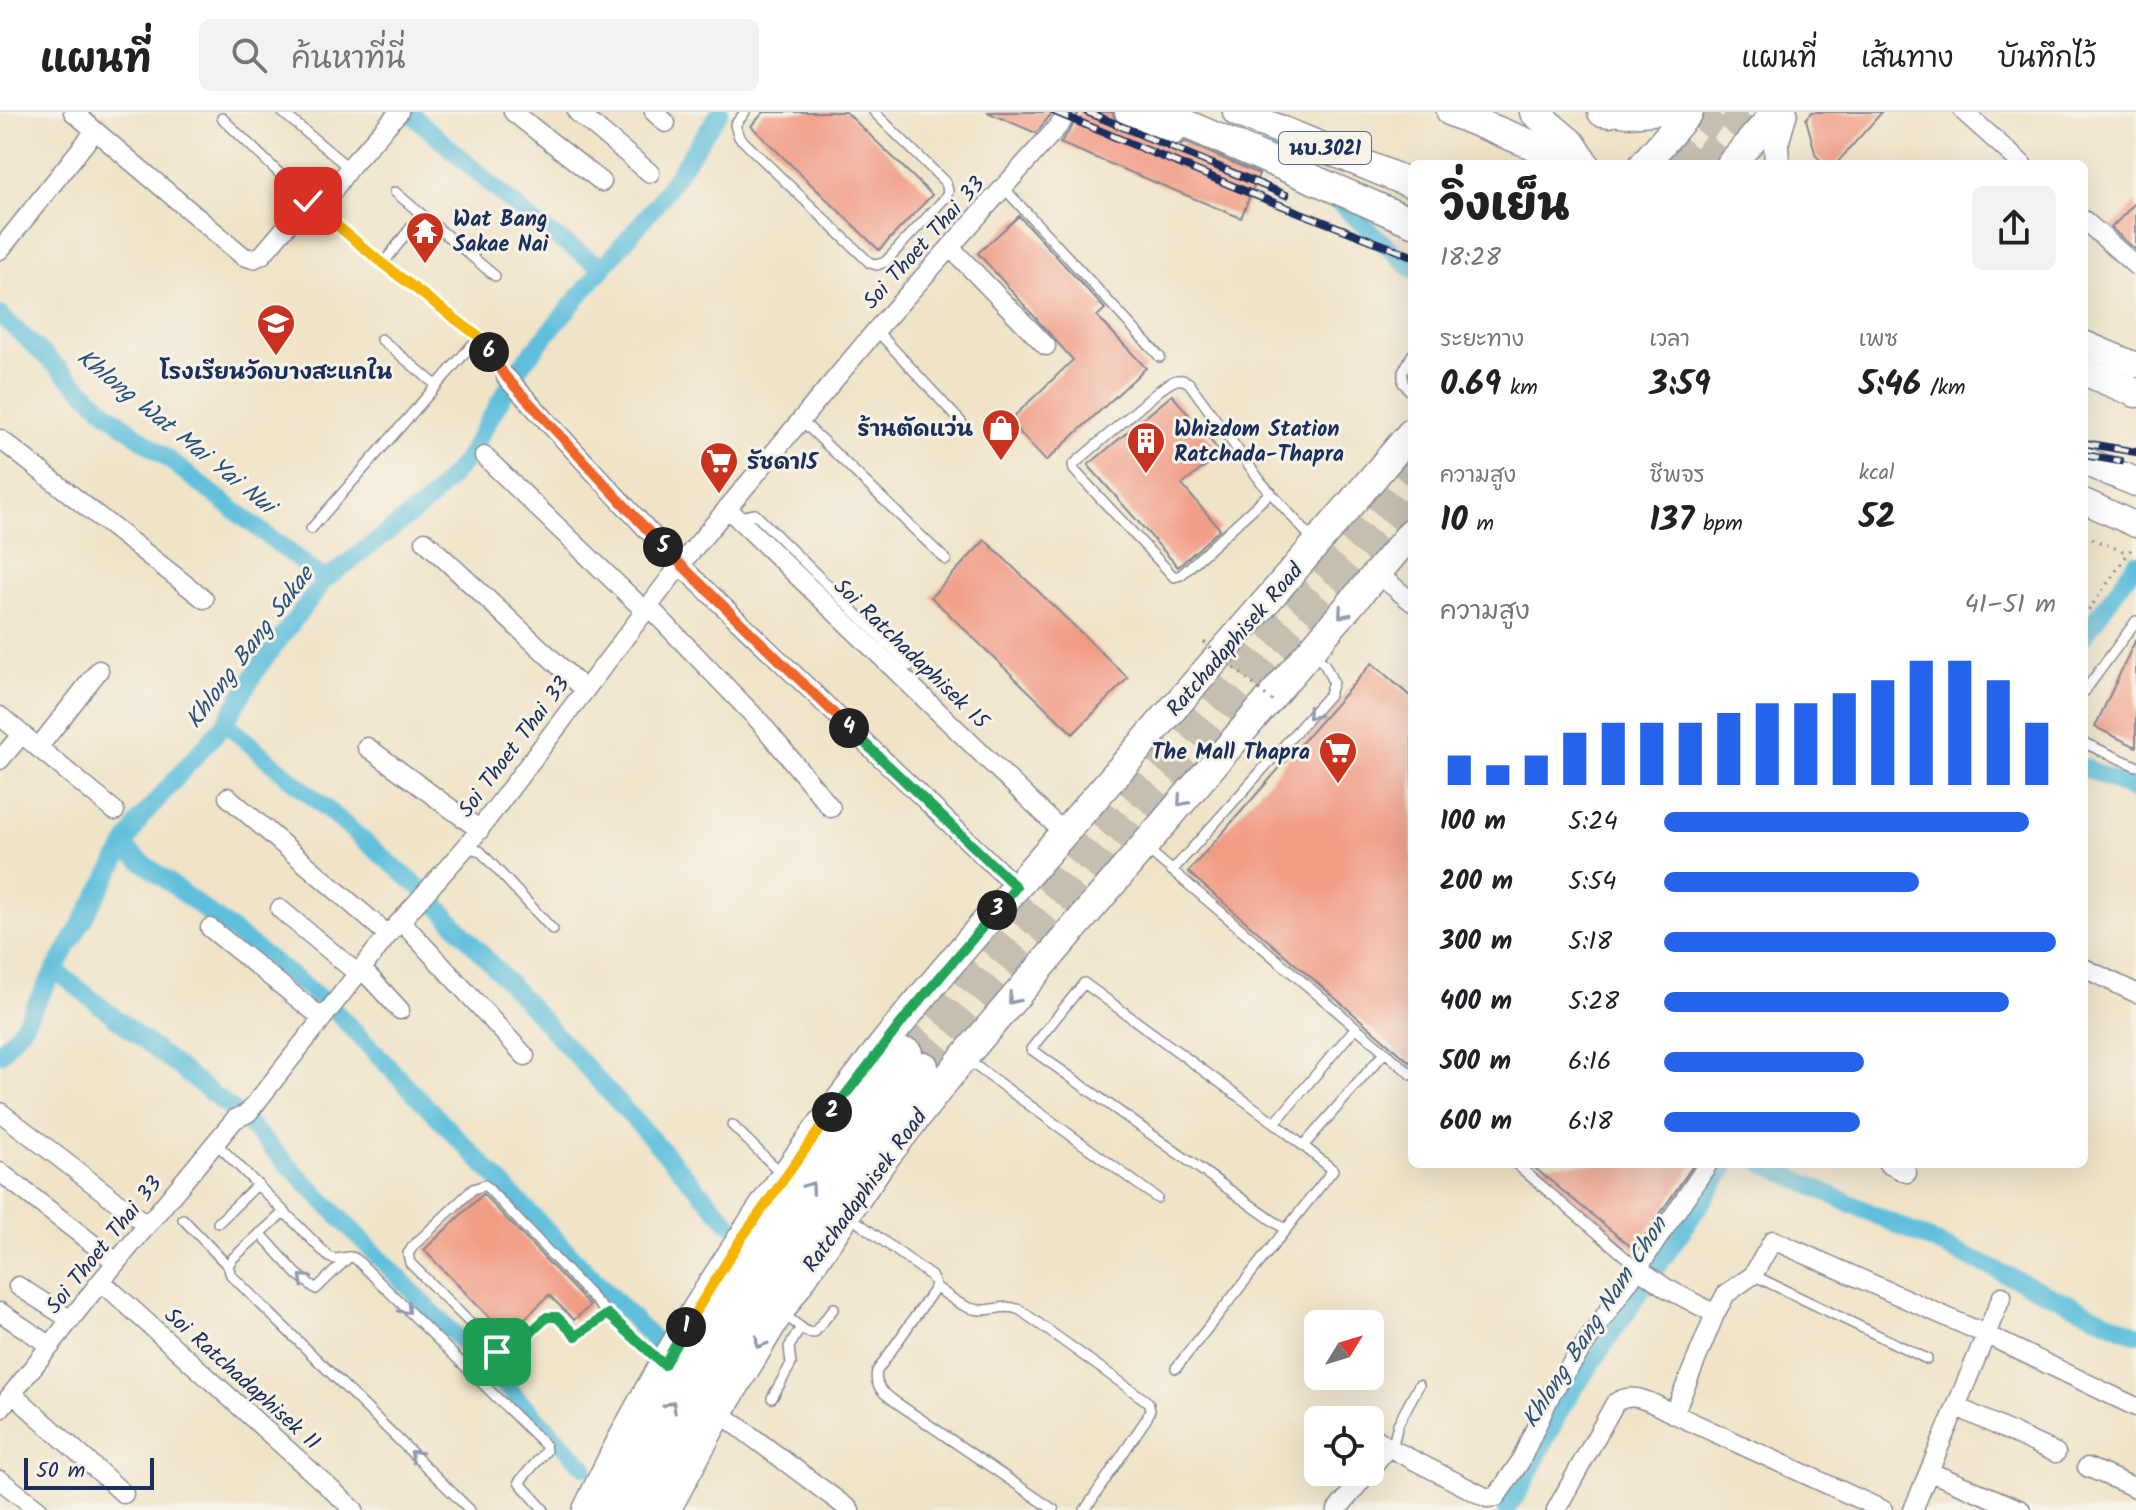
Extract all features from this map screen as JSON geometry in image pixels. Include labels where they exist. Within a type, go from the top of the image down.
[{"type":"main road","name":"นบ.3021","points":[[1127,112],[1408,232]]},
{"type":"main road","points":[[1160,112],[1408,220]]},
{"type":"main road","name":"นบ.3021","points":[[1237,112],[1408,182]]},
{"type":"main road","points":[[1451,112],[1573,160]]},
{"type":"main road","points":[[1534,112],[1572,144],[1581,160]]},
{"type":"main road","points":[[1606,112],[1642,115],[1663,112]]},
{"type":"main road","points":[[1647,160],[1689,112]]},
{"type":"main road","points":[[1734,160],[1776,112]]},
{"type":"main road","points":[[1777,160],[1776,144],[1785,112]]},
{"type":"main road","points":[[2088,344],[2133,357]]},
{"type":"main road","points":[[2088,373],[2136,393]]},
{"type":"main road","name":"Ratchadaphisek Road","points":[[587,1510],[606,1469],[699,1305],[784,1176],[873,1058],[1016,887],[1408,437]]},
{"type":"main road","points":[[2088,463],[2136,482]]},
{"type":"main road","points":[[2088,503],[2136,525]]},
{"type":"main road","name":"Ratchadaphisek Road","points":[[666,1510],[719,1412],[790,1319],[845,1212],[963,1058],[1408,537]]},
{"type":"main road","points":[[615,1510],[684,1383],[733,1302],[838,1146],[916,1059],[749,1316],[639,1510]]},
{"type":"street","points":[[73,112],[243,256],[253,259],[262,255],[314,205],[398,114]]},
{"type":"street","points":[[513,112],[602,182]]},
{"type":"street","points":[[577,112],[650,173]]},
{"type":"street","name":"Soi Thoet Thai 33","points":[[0,1409],[116,1262],[241,1116],[394,928],[480,830],[680,565],[732,513],[801,420],[876,330],[1061,123],[1067,112]]},
{"type":"street","points":[[1964,112],[2018,160]]},
{"type":"street","points":[[0,250],[94,132]]},
{"type":"street","points":[[2088,224],[2136,266]]},
{"type":"street","points":[[950,247],[1046,346]]},
{"type":"street","points":[[506,377],[680,565],[1016,887]]},
{"type":"street","points":[[0,439],[204,599]]},
{"type":"street","points":[[484,456],[646,608],[760,722],[831,808]]},
{"type":"street","name":"Soi Ratchadaphisek 15","points":[[732,513],[1064,833]]},
{"type":"street","points":[[425,541],[585,690]]},
{"type":"street","points":[[1377,573],[1408,599]]},
{"type":"street","points":[[38,748],[99,670]]},
{"type":"street","points":[[0,716],[115,811]]},
{"type":"street","points":[[0,760],[22,734]]},
{"type":"street","points":[[367,747],[480,830]]},
{"type":"street","points":[[228,797],[394,928],[525,1056]]},
{"type":"street","points":[[280,909],[359,971],[400,1010]]},
{"type":"street","points":[[210,928],[322,1018]]},
{"type":"street","points":[[2088,970],[2136,993]]},
{"type":"street","points":[[0,1112],[147,1225]]},
{"type":"street","points":[[1384,1444],[1487,1498],[1500,1494],[1520,1462],[1552,1392],[1641,1270],[1705,1168]]},
{"type":"street","points":[[1896,1168],[1907,1173]]},
{"type":"street","points":[[0,1172],[116,1262]]},
{"type":"street","points":[[1674,1414],[1726,1294],[1753,1275],[1769,1243],[1776,1240],[1985,1334],[2136,1407]]},
{"type":"street","points":[[1641,1270],[1666,1288],[1715,1314]]},
{"type":"street","name":"Soi Ratchadaphisek 11","points":[[101,1281],[354,1510]]},
{"type":"street","points":[[18,1286],[71,1320]]},
{"type":"street","points":[[1913,1510],[2002,1296]]},
{"type":"street","points":[[0,1312],[51,1346]]},
{"type":"street","points":[[13,1394],[124,1494]]},
{"type":"street","points":[[1556,1510],[1615,1403],[1626,1396],[1634,1396],[1883,1510]]},
{"type":"street","points":[[1957,1407],[2056,1453]]},
{"type":"street","points":[[719,1412],[850,1510]]},
{"type":"street","points":[[1384,1455],[1390,1448]]},
{"type":"street","points":[[2087,1467],[2136,1488]]},
{"type":"street","points":[[1930,1472],[2021,1510]]},
{"type":"street","points":[[0,1480],[39,1510]]},
{"type":"street","points":[[1337,1510],[1357,1486]]},
{"type":"lane","points":[[282,112],[349,168]]},
{"type":"lane","points":[[745,112],[735,125],[739,137],[870,263],[877,265],[885,262],[946,197],[948,191],[944,180],[874,112]]},
{"type":"lane","points":[[222,118],[314,205],[383,264],[479,337],[506,377]]},
{"type":"lane","points":[[1003,187],[1160,357]]},
{"type":"lane","points":[[395,192],[495,276]]},
{"type":"lane","points":[[383,264],[421,214]]},
{"type":"lane","points":[[876,330],[962,423]]},
{"type":"lane","points":[[311,529],[479,337]]},
{"type":"lane","points":[[381,339],[436,385]]},
{"type":"lane","points":[[1408,363],[1403,372],[1403,383],[1408,389]]},
{"type":"lane","points":[[1271,492],[1177,577],[1168,573],[1074,470],[1073,465],[1161,389],[1182,379],[1189,383],[1271,492],[1317,544]]},
{"type":"lane","points":[[801,420],[946,560]]},
{"type":"lane","points":[[732,513],[755,514],[910,666]]},
{"type":"lane","points":[[2088,687],[2136,621]]},
{"type":"lane","points":[[1172,871],[1329,695],[1333,682],[1325,665],[1311,651]]},
{"type":"lane","points":[[2088,745],[2136,766]]},
{"type":"lane","points":[[1144,846],[1408,1072]]},
{"type":"lane","points":[[466,847],[480,851],[553,930]]},
{"type":"lane","points":[[1176,1368],[1286,1230],[1333,1170],[1275,1123],[1084,983],[1031,1049],[1286,1230]]},
{"type":"lane","points":[[1275,1123],[1356,1027]]},
{"type":"lane","points":[[1304,1145],[1385,1052]]},
{"type":"lane","points":[[963,1058],[1157,1198]]},
{"type":"lane","points":[[732,1125],[784,1176]]},
{"type":"lane","points":[[216,1143],[329,1257],[336,1260],[356,1259],[545,1445],[546,1451],[519,1482],[541,1509]]},
{"type":"lane","points":[[1521,1168],[1641,1270]]},
{"type":"lane","points":[[218,1223],[258,1184]]},
{"type":"lane","points":[[608,1314],[576,1336],[557,1317],[547,1317],[511,1352],[501,1354],[410,1263],[409,1252],[473,1189],[485,1185],[608,1314],[664,1365]]},
{"type":"lane","points":[[228,1266],[284,1212]]},
{"type":"lane","points":[[845,1212],[931,1276],[936,1287],[959,1303],[977,1310],[1008,1306],[1020,1310],[1148,1402],[1150,1410],[1147,1418],[1085,1510]]},
{"type":"lane","points":[[183,1219],[228,1266],[233,1278],[470,1510]]},
{"type":"lane","points":[[260,1233],[297,1274],[316,1289],[349,1257]]},
{"type":"lane","points":[[1753,1275],[1927,1359]]},
{"type":"lane","points":[[936,1287],[877,1371],[878,1386],[897,1403],[1054,1510]]},
{"type":"lane","points":[[772,1398],[791,1364],[790,1319],[814,1333],[834,1308]]},
{"type":"lane","points":[[1390,1448],[1398,1424],[1419,1385]]},
{"type":"path","points":[[1251,193],[1408,258]]},
{"type":"path","points":[[2088,538],[2128,553]]},
{"type":"path","points":[[2088,611],[2136,542]]},
{"type":"path","points":[[1204,642],[1276,704]]},
{"type":"building","points":[[764,112],[846,112],[932,195],[879,250],[751,126]]},
{"type":"building","points":[[987,112],[1053,112],[1036,133]]},
{"type":"building","points":[[1079,112],[1112,112],[1121,126],[1168,146],[1177,147],[1185,142],[1259,174],[1241,218],[1060,143]]},
{"type":"building","points":[[1812,112],[1882,112],[1840,160],[1820,160],[1816,156],[1806,119]]},
{"type":"building","points":[[2136,202],[2136,250],[2111,228]]},
{"type":"building","points":[[1019,216],[1105,309],[1097,316],[1146,368],[1046,461],[1009,421],[1073,360],[978,253]]},
{"type":"building","name":"Whizdom Station Ratchada-Thapra","points":[[1172,395],[1221,453],[1182,485],[1220,529],[1178,567],[1088,465]]},
{"type":"building","points":[[985,540],[1128,678],[1073,734],[931,597]]},
{"type":"building","points":[[2136,639],[2136,747],[2095,727]]},
{"type":"building","name":"The Mall Thapra","points":[[1372,663],[1408,694],[1408,1061],[1188,872]]},
{"type":"building","points":[[1535,1168],[1691,1168],[1635,1250]]},
{"type":"building","points":[[483,1194],[590,1306],[574,1320],[549,1295],[507,1336],[424,1250]]},
{"type":"waterway","points":[[409,112],[538,226],[602,267]]},
{"type":"waterway","name":"Khlong Bang Sakae","points":[[0,1054],[23,1026],[141,818],[225,723],[260,665],[325,580],[429,501],[465,461],[521,365],[656,205],[720,112]]},
{"type":"waterway","points":[[1254,126],[1297,165]]},
{"type":"waterway","points":[[1328,193],[1408,265]]},
{"type":"waterway","name":"Khlong Wat Mai Yai Nui","points":[[0,315],[108,413],[325,580]]},
{"type":"waterway","name":"Khlong Bang Nam Chon","points":[[2088,630],[2136,563]]},
{"type":"waterway","points":[[225,723],[427,894],[730,1224]]},
{"type":"waterway","points":[[2088,769],[2136,791]]},
{"type":"waterway","points":[[124,848],[327,1003],[664,1351]]},
{"type":"waterway","points":[[55,970],[239,1115],[585,1467]]},
{"type":"waterway","name":"Khlong Bang Nam Chon","points":[[1506,1510],[1522,1487],[1562,1407],[1725,1168]]},
{"type":"waterway","points":[[1773,1168],[2136,1334]]},
{"type":"tunnel","points":[[1675,160],[1717,112]]},
{"type":"tunnel","points":[[1703,160],[1744,112]]},
{"type":"tunnel","points":[[908,1053],[1408,470]]},
{"type":"tunnel","points":[[924,1066],[1408,502]]},
{"type":"railway","points":[[1055,112],[1408,254]]},
{"type":"railway","points":[[1087,112],[1286,195]]},
{"type":"railway","points":[[2088,444],[2136,452]]},
{"type":"railway","points":[[2088,456],[2120,461]]},
{"type":"place","name":"Wat Bang Sakae Nai","points":[[425,265]]},
{"type":"place","name":"โรงเรียนวัดบางสะแกใน","points":[[276,357]]},
{"type":"place","name":"ร้านตัดแว่น","points":[[1001,462]]},
{"type":"place","name":"Whizdom Station Ratchada-Thapra","points":[[1146,475]]},
{"type":"place","name":"รัชดา15","points":[[719,495]]},
{"type":"place","name":"The Mall Thapra","points":[[1338,785]]},
{"type":"route","points":[[308,201],[383,264],[479,337],[506,377],[680,565],[1016,887],[873,1058],[784,1176],[699,1305],[664,1365],[608,1314],[576,1336],[557,1317],[547,1317],[509,1353],[497,1352]]}]
